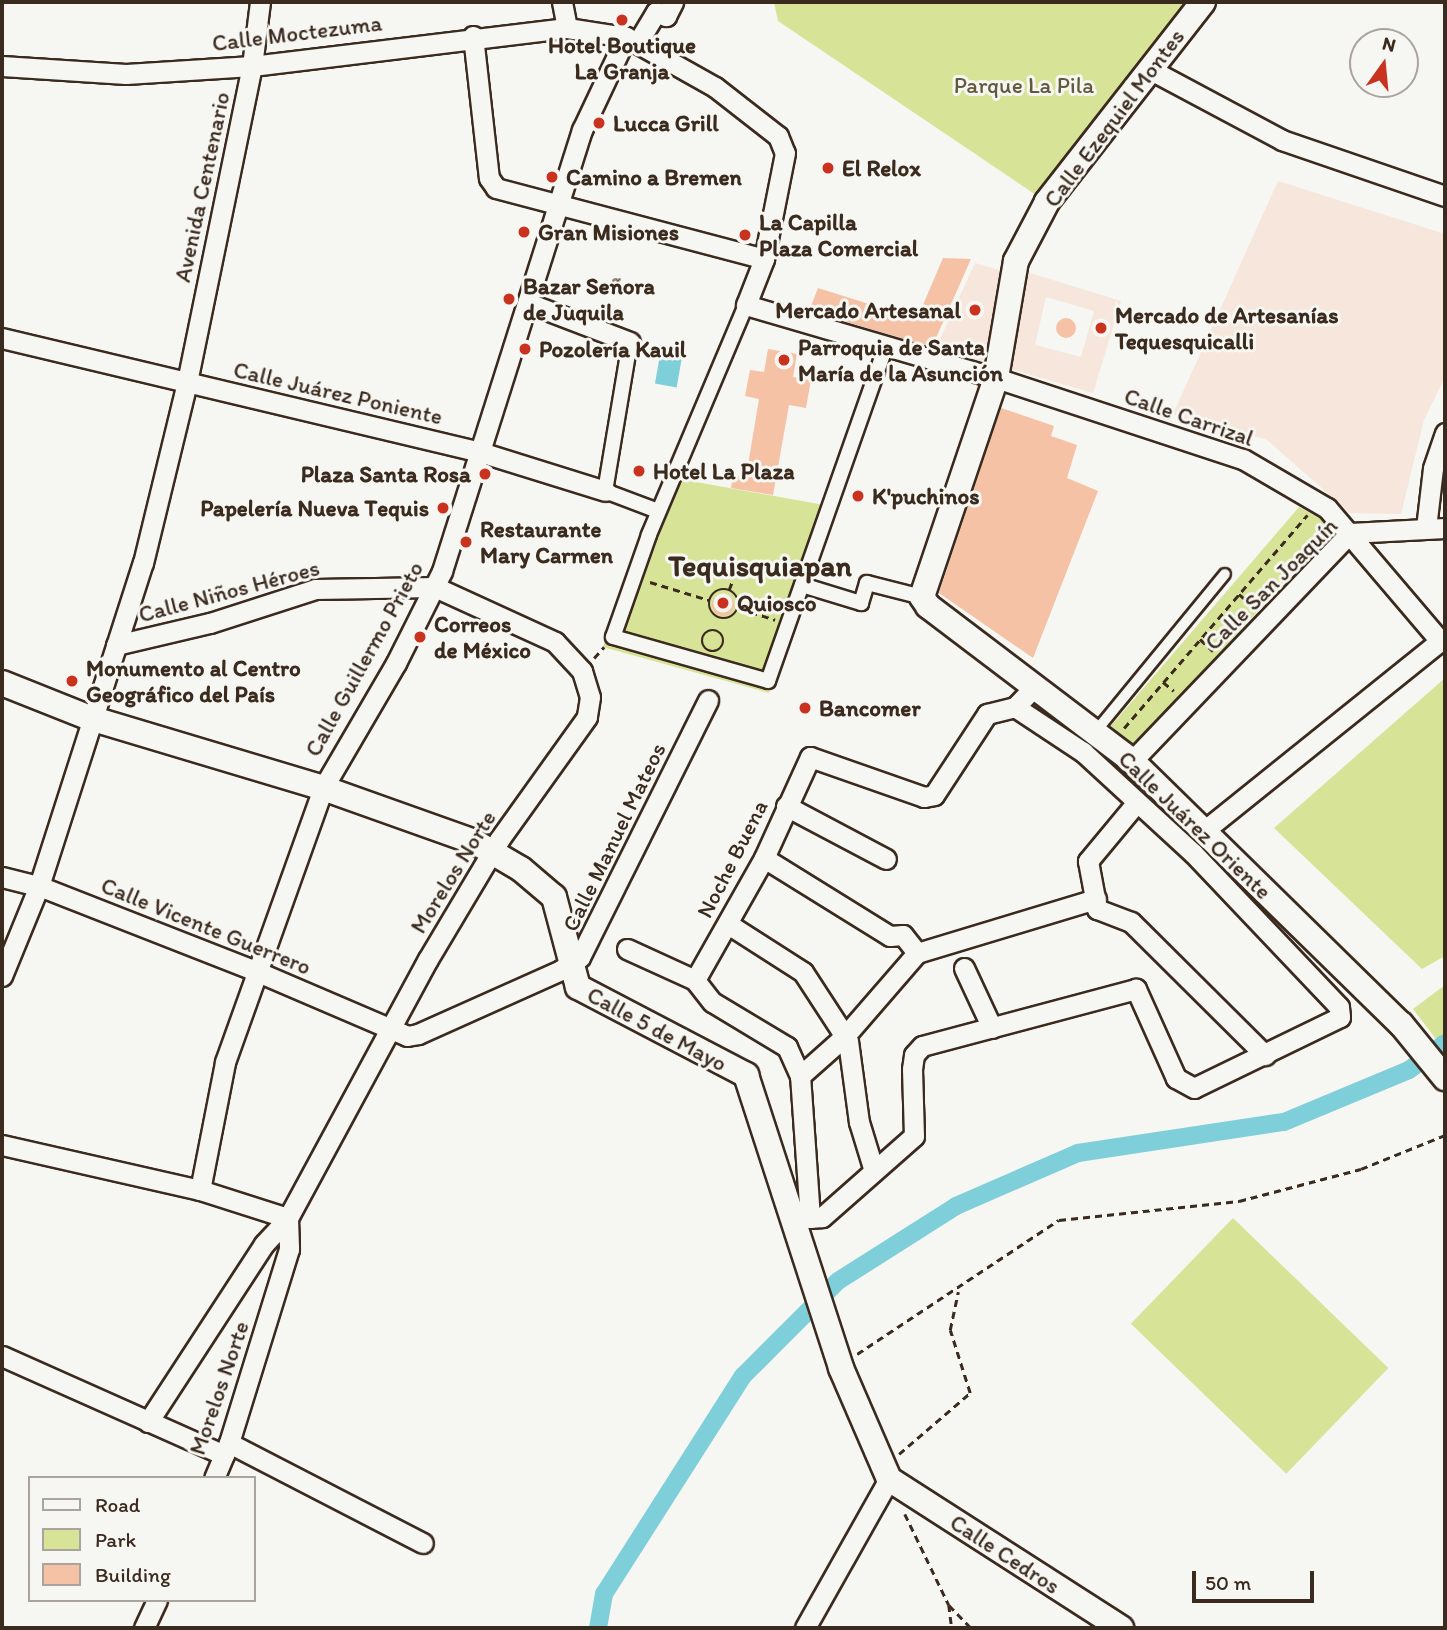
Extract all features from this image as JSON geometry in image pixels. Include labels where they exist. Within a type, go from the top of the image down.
[{"type":"street","name":"Avenida Centenario","points":[[2,976],[39,886],[90,718],[144,564],[187,382],[252,66],[260,2]]},
{"type":"street","points":[[562,2],[567,28]]},
{"type":"street","name":"Calle Guillermo Prieto","points":[[200,1190],[225,1062],[323,789],[435,587],[582,130],[632,40],[656,12],[666,16],[673,2]]},
{"type":"street","name":"Calle Ezequiel Montes","points":[[922,597],[996,378],[1016,261],[1047,202],[1203,2]]},
{"type":"street","name":"Calle Moctezuma","points":[[2,66],[127,74],[252,66],[473,36],[567,28],[632,40]]},
{"type":"street","points":[[473,36],[491,183],[558,205],[764,259]]},
{"type":"street","points":[[632,40],[715,87],[783,144],[764,259],[658,511],[613,637],[768,681],[886,345]]},
{"type":"street","points":[[1151,70],[1282,140],[1445,195]]},
{"type":"street","points":[[528,303],[630,342],[605,491]]},
{"type":"street","name":"Calle Carrizal","points":[[746,305],[996,378],[1243,459],[1318,502],[1350,533],[1440,641],[1203,831]]},
{"type":"street","name":"Calle Juárez Poniente","points":[[2,338],[480,452],[605,491],[658,511]]},
{"type":"street","name":"Calle San Joaquín","points":[[1132,761],[1350,533],[1436,528],[1433,468],[1445,433]]},
{"type":"street","points":[[802,585],[861,603],[867,583],[922,597]]},
{"type":"street","name":"Calle Niños Héroes","points":[[116,645],[209,623],[314,589],[435,587],[555,642],[582,671]]},
{"type":"street","name":"Calle Juárez Oriente","points":[[922,597],[928,606],[1036,685],[1132,761],[1401,1024],[1445,1078]]},
{"type":"street","name":"Morelos Norte","points":[[215,1476],[227,1449],[289,1249],[288,1217],[390,1029],[492,852],[587,717],[590,697],[582,671]]},
{"type":"street","name":"Calle 5 de Mayo","points":[[2,683],[90,718],[323,789],[475,842],[521,869],[554,897],[578,987],[746,1075],[838,1360],[886,1473]]},
{"type":"street","name":"Noche Buena","points":[[695,980],[764,858],[804,763],[816,755],[924,797],[933,795],[987,714],[1015,707],[1036,685]]},
{"type":"street","name":"Calle Manuel Mateos","points":[[390,1029],[407,1036],[418,1034],[570,964],[587,948],[708,700]]},
{"type":"street","points":[[627,949],[695,980],[712,1002],[787,1047],[800,1076],[810,1218],[822,1217],[914,1136],[914,1055],[922,1046],[1136,989],[1183,1085],[1194,1088],[1333,1024],[1340,1017],[1339,1007],[1193,853],[1083,752],[1015,707]]},
{"type":"street","points":[[1097,904],[1088,861],[1137,802]]},
{"type":"street","points":[[786,806],[886,859]]},
{"type":"street","points":[[764,858],[890,936],[903,935],[916,953]]},
{"type":"street","name":"Calle Vicente Guerrero","points":[[2,877],[39,886],[258,972],[390,1029]]},
{"type":"street","points":[[800,1076],[845,1036],[916,953],[1097,904],[1131,922],[1265,1055]]},
{"type":"street","points":[[728,924],[803,972],[845,1036],[859,1122],[874,1171]]},
{"type":"street","points":[[964,968],[992,1028]]},
{"type":"street","points":[[2,1145],[200,1190],[288,1217],[264,1244],[148,1422]]},
{"type":"street","points":[[2,1356],[148,1422],[227,1449],[423,1543]]},
{"type":"street","points":[[805,1628],[886,1473]]},
{"type":"street","name":"Calle Cedros","points":[[886,1473],[1121,1628]]},
{"type":"street","points":[[144,1628],[156,1602]]},
{"type":"lane","points":[[1103,737],[1225,574]]},
{"type":"path","points":[[1103,737],[1318,502]]},
{"type":"path","points":[[729,590],[738,565]]},
{"type":"path","points":[[634,576],[709,600]]},
{"type":"path","points":[[729,590],[738,597],[739,608],[730,619],[720,619],[710,610],[709,600],[717,591],[729,590]]},
{"type":"path","points":[[739,608],[788,625]]},
{"type":"path","points":[[716,630],[724,642],[721,649],[710,652],[702,638],[716,630],[720,619]]},
{"type":"path","points":[[582,671],[613,637]]},
{"type":"path","points":[[838,1360],[868,1350],[1063,1219],[1239,1201],[1361,1169],[1445,1135]]},
{"type":"path","points":[[952,1628],[949,1605],[886,1473],[970,1394],[950,1330],[959,1290]]},
{"type":"path","points":[[949,1605],[971,1628]]},
{"type":"shaded area","points":[[1278,181],[1445,234],[1445,377],[1424,420],[1401,514],[1350,513],[1266,439],[1238,433],[1236,441],[1173,414]]},
{"type":"shaded area","name":"Mercado Artesanal","points":[[975,263],[1003,271],[987,363],[936,348]]},
{"type":"shaded area","name":"Mercado de Artesanías Tequesquicalli","points":[[1027,272],[1121,301],[1093,393],[1007,368]],"holes":[[[1046,297],[1094,311],[1081,357],[1035,345]]]},
{"type":"green space","name":"Parque La Pila","points":[[774,2],[1198,2],[1042,199],[778,21]]},
{"type":"green space","points":[[674,478],[824,505],[769,693],[603,647]]},
{"type":"green space","points":[[1299,507],[1324,521],[1324,539],[1132,748],[1110,727]]},
{"type":"green space","points":[[1445,678],[1445,956],[1422,969],[1274,828]]},
{"type":"green space","points":[[1445,985],[1445,1051],[1413,1009]]},
{"type":"green space","points":[[1233,1218],[1388,1368],[1286,1474],[1131,1324]]},
{"type":"water","points":[[660,355],[682,359],[677,387],[655,384]]},
{"type":"building","points":[[943,258],[971,259],[932,347],[809,311],[818,288],[917,319]]},
{"type":"building","points":[[1066,318],[1073,321],[1076,328],[1073,335],[1066,338],[1059,335],[1056,328],[1059,321]]},
{"type":"building","points":[[768,349],[797,354],[793,377],[811,380],[806,408],[789,405],[773,495],[731,488],[733,475],[746,477],[759,399],[745,396],[750,370],[764,372]]},
{"type":"building","points":[[1001,408],[1054,426],[1051,436],[1077,445],[1067,478],[1098,491],[1033,658],[939,593]]},
{"type":"building","name":"Quiosco","points":[[723,594],[731,597],[734,605],[731,613],[723,616],[715,613],[712,605],[715,597]]},
{"type":"waterway","points":[[598,1628],[604,1594],[743,1376],[838,1281],[956,1206],[1078,1153],[1284,1122],[1409,1070],[1445,1043]]},
{"type":"place","name":"Hotel Boutique La Granja","points":[[622,20]]},
{"type":"place","name":"Lucca Grill","points":[[599,123]]},
{"type":"place","name":"El Relox","points":[[828,168]]},
{"type":"place","name":"Camino a Bremen","points":[[552,177]]},
{"type":"place","name":"Gran Misiones","points":[[524,232]]},
{"type":"place","name":"La Capilla Plaza Comercial","points":[[745,235]]},
{"type":"place","name":"Bazar Señora de Juquila","points":[[509,299]]},
{"type":"place","name":"Mercado Artesanal","points":[[975,310]]},
{"type":"place","name":"Mercado de Artesanías Tequesquicalli","points":[[1101,328]]},
{"type":"place","name":"Pozolería Kauil","points":[[525,349]]},
{"type":"place","name":"Parroquia de Santa María de la Asunción","points":[[784,360]]},
{"type":"place","name":"Hotel La Plaza","points":[[639,471]]},
{"type":"place","name":"Plaza Santa Rosa","points":[[485,474]]},
{"type":"place","name":"K'puchinos","points":[[858,496]]},
{"type":"place","name":"Papelería Nueva Tequis","points":[[443,508]]},
{"type":"place","name":"Restaurante Mary Carmen","points":[[466,542]]},
{"type":"place","name":"Quiosco","points":[[723,603]]},
{"type":"place","name":"Correos de México","points":[[420,637]]},
{"type":"place","name":"Monumento al Centro Geográfico del País","points":[[72,681]]},
{"type":"place","name":"Bancomer","points":[[805,708]]},
{"type":"district","name":"Tequisquiapan","points":[[760,566]]}]
